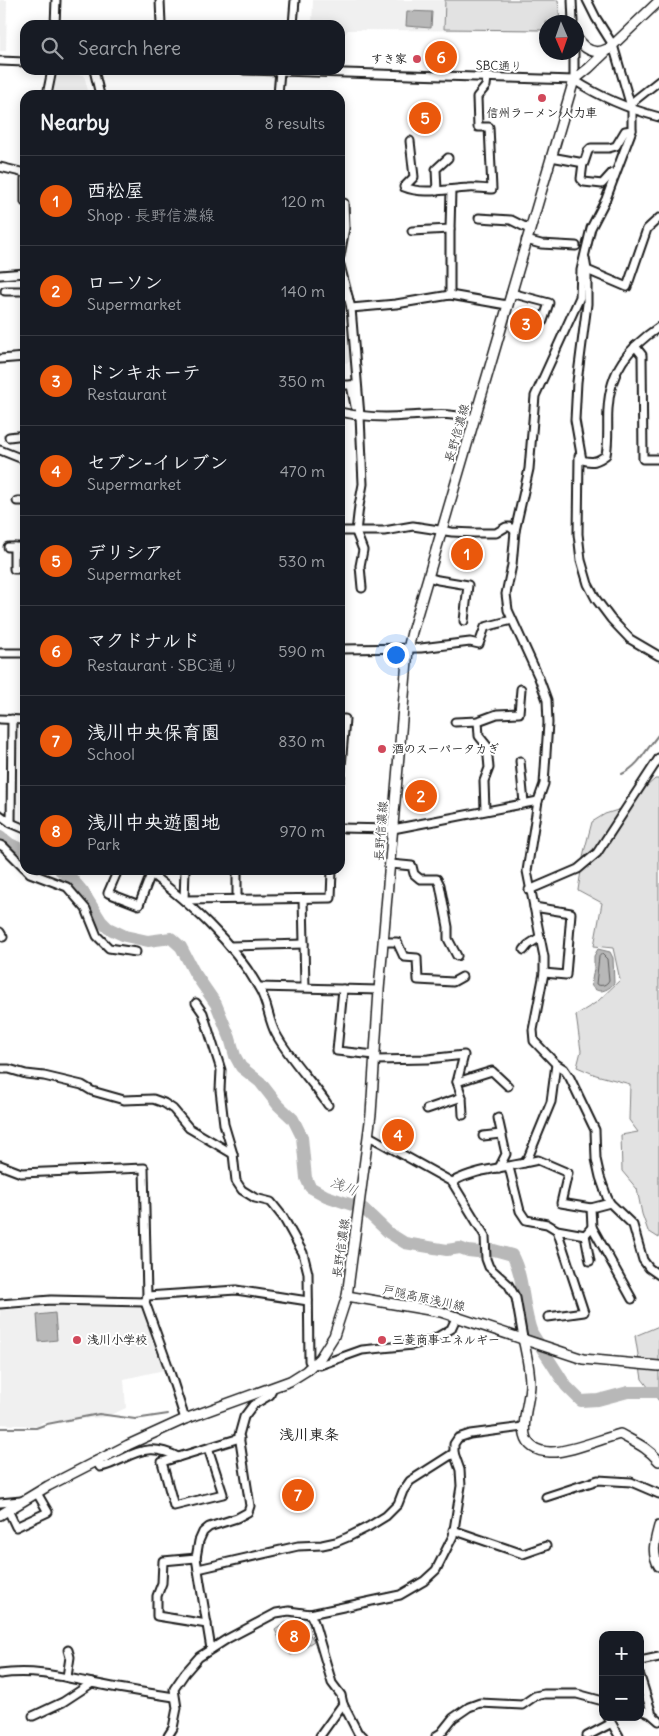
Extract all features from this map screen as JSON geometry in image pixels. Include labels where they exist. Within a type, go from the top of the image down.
[{"type":"main road","points":[[574,80],[658,2]]},
{"type":"main road","points":[[584,47],[591,51],[602,52],[610,47]]},
{"type":"main road","name":"長野信濃線","points":[[4,1512],[96,1461],[185,1419],[290,1381],[313,1364],[328,1348],[334,1336],[347,1296],[369,1136],[379,990],[408,649],[574,80]]},
{"type":"main road","name":"戸隠高原浅川線","points":[[347,1296],[458,1316],[583,1359],[659,1366]]},
{"type":"main road","points":[[526,1340],[530,1384],[523,1427],[528,1442],[538,1450],[551,1452],[571,1449],[620,1434],[636,1441],[659,1461]]},
{"type":"main road","points":[[659,1526],[654,1543],[654,1559],[659,1566]]},
{"type":"street","points":[[55,20],[56,0]]},
{"type":"street","points":[[160,0],[161,20]]},
{"type":"street","points":[[293,20],[295,0]]},
{"type":"street","points":[[572,0],[573,15]]},
{"type":"street","points":[[587,0],[610,47],[631,107],[632,130],[606,199],[591,228],[581,270],[580,297],[535,396],[529,469],[515,531],[512,565],[506,594],[508,610],[547,700],[548,723],[544,784],[538,801],[527,872],[529,890],[544,958],[544,973],[533,1035],[534,1041],[556,1064],[564,1069],[570,1078],[595,1130],[596,1159],[600,1178],[610,1203],[633,1226],[643,1260],[649,1268],[659,1275]]},
{"type":"street","points":[[574,60],[574,80],[587,88],[659,117]]},
{"type":"street","points":[[0,61],[20,62]]},
{"type":"street","name":"SBC通り","points":[[345,73],[574,80]]},
{"type":"street","points":[[47,90],[51,75]]},
{"type":"street","points":[[95,75],[99,90]]},
{"type":"street","points":[[278,90],[280,75]]},
{"type":"street","points":[[410,141],[414,177],[404,187],[411,190],[492,189],[489,127],[478,127],[477,97],[486,86],[487,77]]},
{"type":"street","points":[[631,107],[659,81]]},
{"type":"street","points":[[615,174],[612,173],[602,184],[584,182],[581,178],[583,163],[590,148],[616,146],[625,131],[632,130]]},
{"type":"street","points":[[552,156],[583,163]]},
{"type":"street","points":[[437,190],[436,169],[448,158]]},
{"type":"street","points":[[0,167],[20,172]]},
{"type":"street","points":[[450,294],[451,190]]},
{"type":"street","points":[[479,218],[511,220],[529,229]]},
{"type":"street","points":[[588,270],[627,287],[647,229],[659,218]]},
{"type":"street","points":[[412,231],[450,229]]},
{"type":"street","points":[[526,240],[541,244],[576,246]]},
{"type":"street","points":[[585,258],[588,270],[586,325],[580,352],[575,420],[579,450],[578,534],[581,560],[588,584],[612,619],[630,639],[659,656]]},
{"type":"street","points":[[0,275],[20,274]]},
{"type":"street","points":[[5,291],[20,291]]},
{"type":"street","points":[[511,292],[548,303],[543,321]]},
{"type":"street","points":[[351,308],[396,304],[450,294],[507,305]]},
{"type":"street","points":[[345,299],[351,308],[354,385],[364,484],[356,532],[363,550],[360,566],[362,588]]},
{"type":"street","points":[[579,450],[582,460],[589,462],[597,462],[606,455],[609,395],[615,375],[624,356],[659,327]]},
{"type":"street","points":[[635,346],[642,355],[643,458],[659,459]]},
{"type":"street","points":[[0,359],[20,357]]},
{"type":"street","points":[[345,385],[354,385]]},
{"type":"street","points":[[345,413],[358,416],[404,417],[445,413],[475,419]]},
{"type":"street","points":[[9,437],[20,436]]},
{"type":"street","points":[[0,450],[20,458]]},
{"type":"street","points":[[345,531],[384,531],[414,526],[442,531],[496,533],[506,527],[510,527],[515,531]]},
{"type":"street","points":[[20,547],[11,547],[14,569],[20,569]]},
{"type":"street","points":[[428,577],[468,584],[464,621]]},
{"type":"street","points":[[345,649],[408,649],[470,642],[479,644],[485,627],[512,620]]},
{"type":"street","points":[[0,653],[20,653]]},
{"type":"street","points":[[455,722],[478,721],[496,714],[519,712],[521,689]]},
{"type":"street","points":[[0,719],[20,720]]},
{"type":"street","points":[[11,823],[12,719]]},
{"type":"street","points":[[478,721],[479,736],[487,746],[489,768],[484,781],[485,810]]},
{"type":"street","points":[[529,890],[578,870],[596,853],[659,758]]},
{"type":"street","points":[[520,761],[524,804]]},
{"type":"street","points":[[345,828],[393,829],[538,801]]},
{"type":"street","points":[[0,815],[11,823],[20,826]]},
{"type":"street","points":[[0,845],[20,863]]},
{"type":"street","points":[[391,864],[412,866],[414,874],[420,879],[437,879],[440,885],[448,927],[448,939],[456,956]]},
{"type":"street","points":[[35,875],[67,888],[86,909],[97,936],[109,948],[136,952]]},
{"type":"street","points":[[116,875],[108,893],[139,904],[147,875]]},
{"type":"street","points":[[152,875],[184,900],[230,946],[266,1000],[276,1034],[301,1071],[328,1105]]},
{"type":"street","points":[[184,900],[185,875]]},
{"type":"street","points":[[237,875],[237,899]]},
{"type":"street","points":[[184,900],[330,898],[332,875]]},
{"type":"street","points":[[303,899],[305,987]]},
{"type":"street","points":[[534,908],[570,913],[566,975],[544,973]]},
{"type":"street","points":[[524,950],[540,937]]},
{"type":"street","points":[[384,942],[397,942],[404,957],[417,958],[418,980],[453,982],[462,977]]},
{"type":"street","points":[[230,946],[304,944]]},
{"type":"street","points":[[259,987],[379,990]]},
{"type":"street","points":[[343,989],[337,1050],[375,1057],[428,1059],[464,1055],[457,1082],[462,1097],[462,1114]]},
{"type":"street","points":[[196,1003],[203,1013],[221,1070],[220,1090],[224,1124],[232,1154],[236,1181],[242,1190],[255,1198],[271,1202],[283,1217],[300,1246],[308,1273],[309,1361],[320,1365],[362,1350],[413,1345],[432,1340],[451,1329],[458,1316]]},
{"type":"street","points":[[524,1163],[528,1158],[551,1102],[556,1064]]},
{"type":"street","points":[[0,1069],[9,1069],[82,1085],[92,1091],[124,1100],[153,1099],[159,1101],[173,1109],[189,1128],[232,1154]]},
{"type":"street","points":[[457,1082],[492,1071],[508,1086]]},
{"type":"street","points":[[428,1109],[462,1097]]},
{"type":"street","points":[[498,1118],[506,1154],[499,1168]]},
{"type":"street","points":[[483,1136],[502,1134]]},
{"type":"street","points":[[369,1136],[452,1182],[485,1236],[486,1258],[489,1267],[508,1284],[516,1298],[526,1340]]},
{"type":"street","points":[[452,1182],[464,1175],[477,1171],[509,1167],[538,1160],[568,1173],[561,1203],[591,1208],[610,1203]]},
{"type":"street","points":[[0,1165],[21,1173],[144,1168],[146,1299],[185,1419]]},
{"type":"street","points":[[509,1167],[518,1205],[526,1220],[547,1224],[557,1230],[585,1235]]},
{"type":"street","points":[[591,1208],[592,1227],[632,1299]]},
{"type":"street","points":[[585,1235],[592,1227]]},
{"type":"street","points":[[548,1317],[584,1312],[557,1230]]},
{"type":"street","points":[[585,1235],[590,1261]]},
{"type":"street","points":[[0,1304],[51,1300],[146,1299],[236,1290],[308,1301]]},
{"type":"street","points":[[211,1649],[196,1558],[203,1532],[209,1527],[237,1518],[248,1512],[250,1506],[240,1438],[244,1417],[253,1405],[270,1395],[272,1389]]},
{"type":"street","points":[[168,1736],[173,1728],[177,1708],[174,1689],[184,1673],[199,1657],[211,1649],[276,1613],[289,1611],[310,1614],[400,1594],[424,1581],[436,1570],[453,1536],[461,1486],[460,1470],[454,1453],[454,1444],[458,1438],[470,1434],[523,1427]]},
{"type":"street","points":[[208,1448],[223,1494],[174,1506],[162,1462],[240,1438]]},
{"type":"street","points":[[96,1461],[100,1467],[109,1466],[153,1448],[166,1451],[178,1457]]},
{"type":"street","points":[[198,1569],[298,1546],[322,1545],[342,1540],[386,1516],[398,1504],[403,1491],[410,1481],[454,1453]]},
{"type":"street","points":[[546,1497],[598,1480],[631,1482],[659,1494]]},
{"type":"street","points":[[4,1512],[16,1527],[48,1512],[37,1493]]},
{"type":"street","points":[[0,1503],[21,1501]]},
{"type":"street","points":[[453,1530],[523,1554],[546,1546]]},
{"type":"street","points":[[196,1558],[163,1561],[162,1583],[157,1596],[157,1616],[206,1624]]},
{"type":"street","points":[[310,1614],[332,1684],[341,1695],[358,1733],[363,1736]]},
{"type":"street","points":[[67,1677],[70,1657],[68,1650]]},
{"type":"street","points":[[644,1660],[659,1657]]},
{"type":"street","points":[[0,1674],[22,1671],[67,1677],[132,1691],[174,1696]]},
{"type":"street","points":[[33,1716],[63,1702],[92,1683]]},
{"type":"street","points":[[644,1686],[659,1721]]},
{"type":"street","points":[[436,1736],[441,1733],[453,1718],[469,1707],[480,1703],[522,1705],[535,1696],[544,1694],[577,1694],[599,1700]]},
{"type":"street","points":[[320,1736],[344,1704]]},
{"type":"street","points":[[587,1736],[609,1721],[619,1736]]},
{"type":"shaded area","points":[[0,0],[7,0],[6,51],[0,51]]},
{"type":"shaded area","points":[[313,0],[558,0],[559,15],[539,15],[539,31],[348,30],[345,34],[345,20],[312,20]]},
{"type":"shaded area","points":[[445,0],[558,0],[559,15],[539,15],[539,30],[444,29]]},
{"type":"shaded area","points":[[56,75],[84,75],[88,90],[52,90]]},
{"type":"shaded area","points":[[345,299],[347,299],[349,309],[353,362],[345,363]]},
{"type":"shaded area","points":[[655,779],[659,779],[659,1238],[648,1231],[637,1189],[622,1171],[621,1135],[638,1132],[629,1120],[630,1084],[596,1075],[577,1067],[581,1051],[576,1015],[597,1002],[620,980],[613,948],[594,946],[602,903],[578,890],[584,852],[592,822],[605,814],[621,809]]},
{"type":"shaded area","name":"浅川小学校","points":[[59,1306],[142,1306],[164,1370],[124,1379],[126,1408],[106,1417],[42,1422],[38,1426],[0,1424],[0,1310]]},
{"type":"shaded area","points":[[659,1326],[659,1401],[642,1379],[635,1336]]},
{"type":"shaded area","points":[[286,1622],[307,1630],[314,1641],[291,1655],[281,1644],[275,1630]]},
{"type":"water","points":[[407,11],[432,12],[431,28],[406,26]]},
{"type":"water","points":[[598,949],[610,952],[613,958],[614,983],[602,991],[596,990],[591,985],[594,956]]},
{"type":"water","points":[[55,1313],[57,1340],[39,1342],[37,1315]]},
{"type":"waterway","points":[[622,774],[634,766],[659,734]]},
{"type":"waterway","name":"浅川","points":[[0,836],[20,849]]},
{"type":"waterway","name":"浅川","points":[[67,875],[83,892],[101,921],[108,928],[125,936],[148,941],[171,938],[181,947],[194,972],[216,1004],[235,1056],[241,1067],[260,1082],[278,1105],[293,1119],[302,1137],[306,1178],[310,1187],[326,1196],[364,1209],[389,1233],[405,1243],[447,1250],[460,1248],[477,1252],[494,1250],[512,1255],[519,1274],[526,1314],[532,1333],[566,1386],[581,1401],[598,1400],[628,1392],[659,1392]]},
{"type":"waterway","points":[[0,1428],[36,1428],[47,1424],[99,1414],[135,1419],[168,1414]]},
{"type":"place","name":"マクドナルド","points":[[441,57]]},
{"type":"place","name":"すき家","points":[[417,59]]},
{"type":"place","name":"信州ラーメン 人力車","points":[[542,98]]},
{"type":"place","name":"デリシア","points":[[425,118]]},
{"type":"place","name":"ドンキホーテ","points":[[526,324]]},
{"type":"place","name":"西松屋","points":[[467,554]]},
{"type":"place","name":"酒のスーパータカぎ","points":[[382,749]]},
{"type":"place","name":"ローソン","points":[[421,796]]},
{"type":"place","name":"セブン-イレブン","points":[[398,1135]]},
{"type":"place","name":"浅川小学校","points":[[77,1340]]},
{"type":"place","name":"三菱商事エネルギー","points":[[382,1340]]},
{"type":"place","name":"浅川中央保育園","points":[[298,1495]]},
{"type":"place","name":"浅川中央遊園地","points":[[294,1636]]},
{"type":"district","name":"浅川東条","points":[[309,1435]]}]
